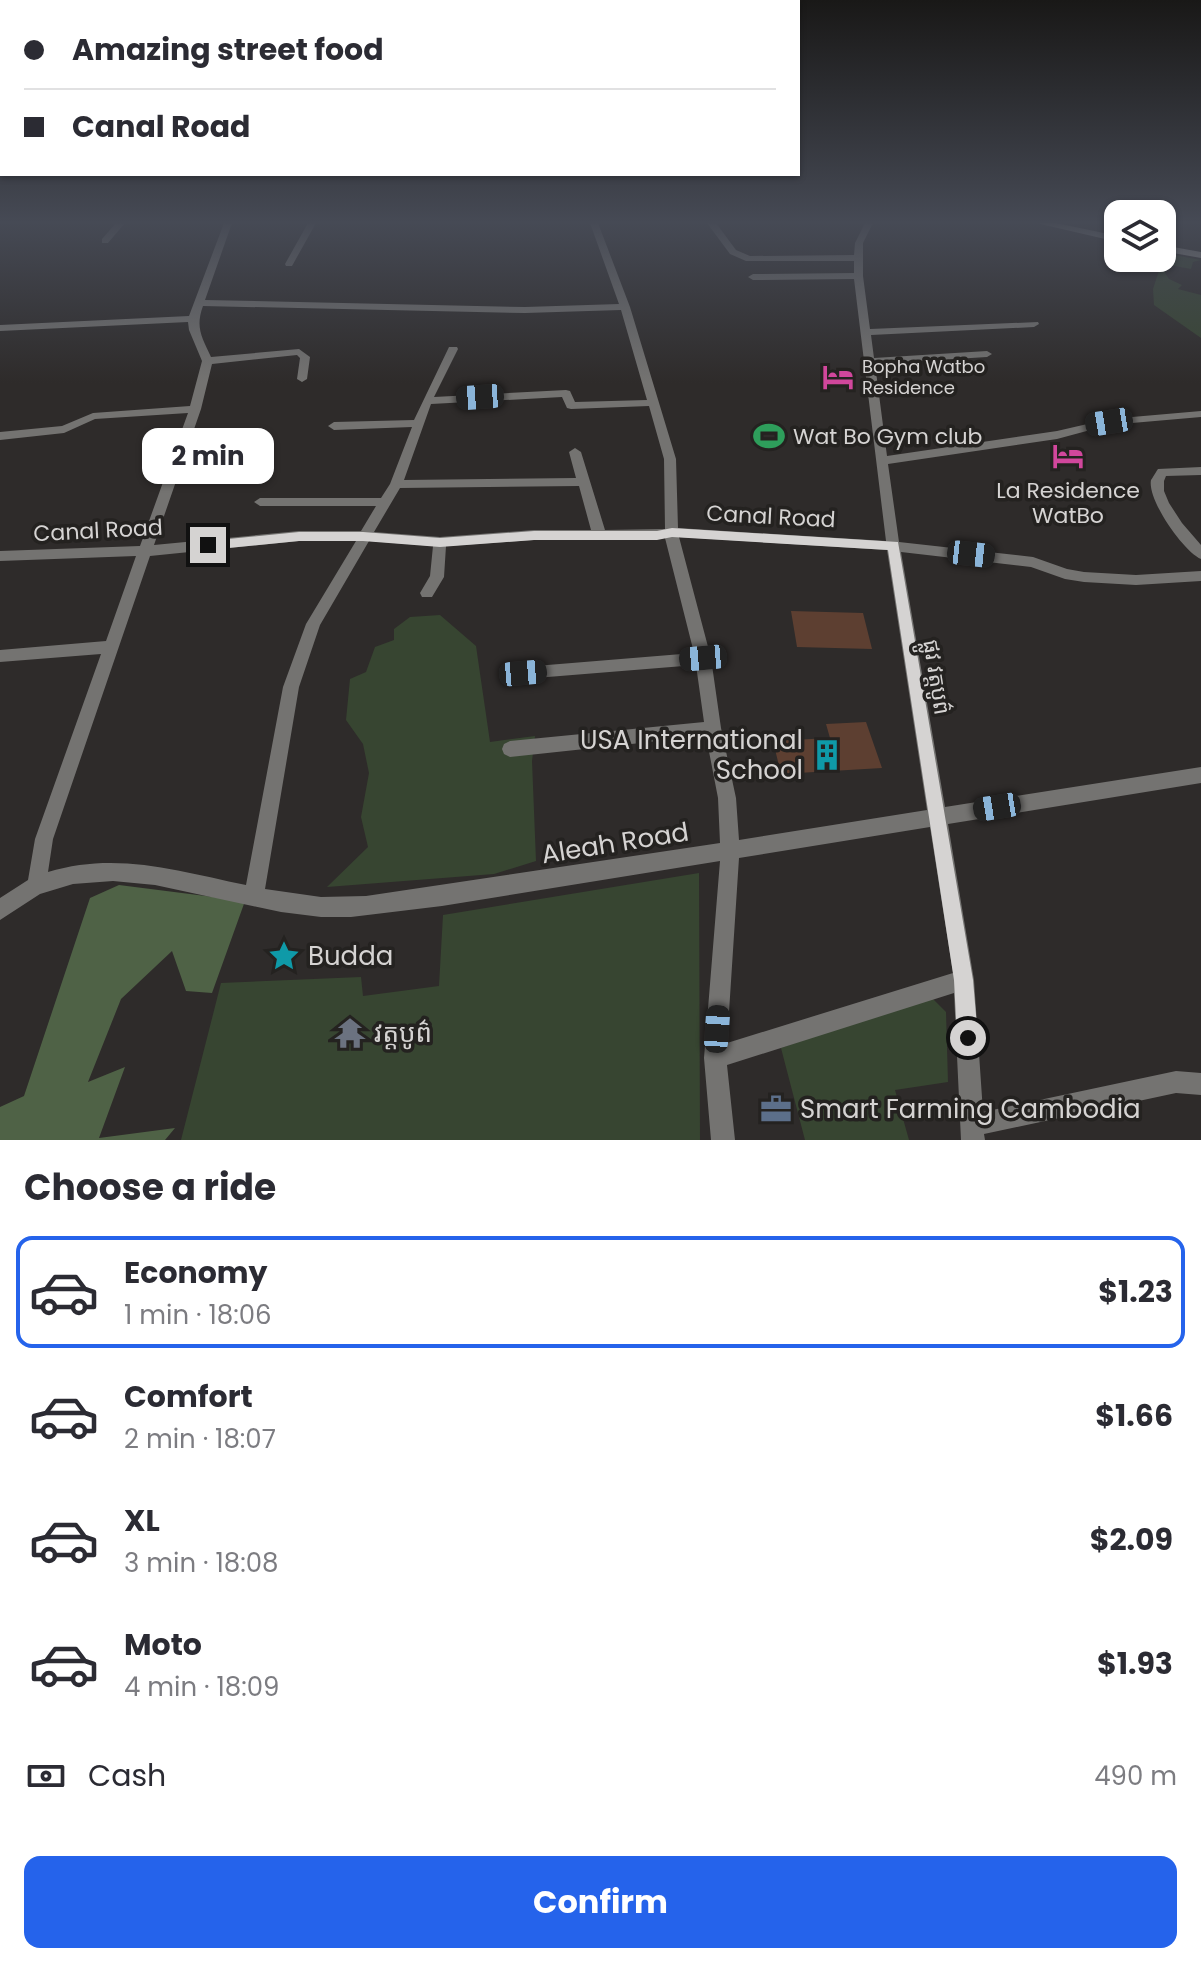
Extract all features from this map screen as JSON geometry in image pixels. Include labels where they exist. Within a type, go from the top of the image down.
[{"type":"street","points":[[0,910],[37,884],[44,839],[195,409],[207,361],[194,330],[193,319],[209,276]]},
{"type":"street","points":[[614,276],[670,459],[672,543],[703,658],[727,798],[730,851],[715,1058],[723,1140]]},
{"type":"street","points":[[753,277],[837,276]]},
{"type":"street","name":"ផ្លូវ វត្តបូព៌","points":[[858,276],[893,546],[964,980],[973,1132]]},
{"type":"street","points":[[200,303],[525,310],[625,307]]},
{"type":"street","points":[[0,328],[193,319]]},
{"type":"street","points":[[867,332],[1034,324]]},
{"type":"street","points":[[254,895],[291,687],[313,624],[396,484],[427,401],[453,349]]},
{"type":"street","points":[[207,361],[299,352],[305,357],[302,379]]},
{"type":"street","points":[[870,361],[987,354]]},
{"type":"street","points":[[427,401],[566,393],[571,406],[651,403]]},
{"type":"street","points":[[0,436],[64,429],[93,416],[195,409]]},
{"type":"street","points":[[883,461],[1057,435],[1109,422],[1201,414]]},
{"type":"street","points":[[334,426],[419,423]]},
{"type":"street","points":[[575,452],[599,534]]},
{"type":"street","points":[[1201,471],[1162,472],[1157,482],[1161,498],[1174,522],[1201,554]]},
{"type":"street","points":[[396,484],[582,482]]},
{"type":"street","points":[[260,502],[383,502]]},
{"type":"street","name":"Canal Road","points":[[1,558],[147,551],[299,536],[363,536],[440,542],[534,535],[657,535],[672,532],[893,546],[1015,558],[1084,577],[1136,580],[1201,576]]},
{"type":"street","points":[[427,593],[437,577],[440,542]]},
{"type":"street","points":[[0,656],[112,647]]},
{"type":"street","points":[[523,673],[703,658]]},
{"type":"street","points":[[510,749],[713,728]]},
{"type":"street","name":"Aleah Road","points":[[37,884],[95,870],[320,907],[352,906],[442,896],[1201,775]]},
{"type":"street","points":[[715,1058],[964,980]]},
{"type":"street","points":[[973,1132],[1176,1082],[1201,1084]]},
{"type":"green space","points":[[1157,276],[1167,276],[1182,285],[1178,289],[1201,295],[1201,338],[1154,305],[1153,289]]},
{"type":"green space","points":[[440,615],[476,646],[490,742],[535,736],[532,761],[536,861],[494,874],[327,887],[368,847],[361,817],[369,773],[363,744],[346,720],[350,679],[366,672],[375,647],[394,640],[394,629],[410,617]]},
{"type":"green space","name":"វត្តបូព៌","points":[[699,873],[700,1140],[181,1140],[221,983],[361,977],[363,996],[439,986],[443,915]]},
{"type":"green space","points":[[119,885],[245,901],[212,993],[186,991],[172,951],[121,999],[88,1082],[125,1067],[99,1138],[175,1128],[165,1140],[0,1140],[0,1107],[24,1096],[90,898]]},
{"type":"green space","points":[[930,996],[946,1012],[948,1082],[895,1090],[909,1140],[805,1140],[781,1048]]},
{"type":"building","points":[[791,611],[863,613],[872,649],[797,647]]},
{"type":"building","name":"USA International School","points":[[866,722],[882,768],[781,774],[773,741],[830,738],[826,724]]},
{"type":"place","name":"Bopha Watbo Residence","points":[[838,377]]},
{"type":"place","name":"Wat Bo Gym club","points":[[769,436]]},
{"type":"place","name":"La Residence WatBo","points":[[1068,456]]},
{"type":"place","name":"USA International School","points":[[827,755]]},
{"type":"place","name":"Budda","points":[[284,956]]},
{"type":"place","name":"វត្តបូព៌","points":[[350,1033]]},
{"type":"place","name":"Smart Farming Cambodia","points":[[776,1109]]},
{"type":"route","points":[[208,545],[299,536],[363,536],[440,542],[534,535],[657,535],[672,532],[893,546],[964,980],[968,1038]]}]
